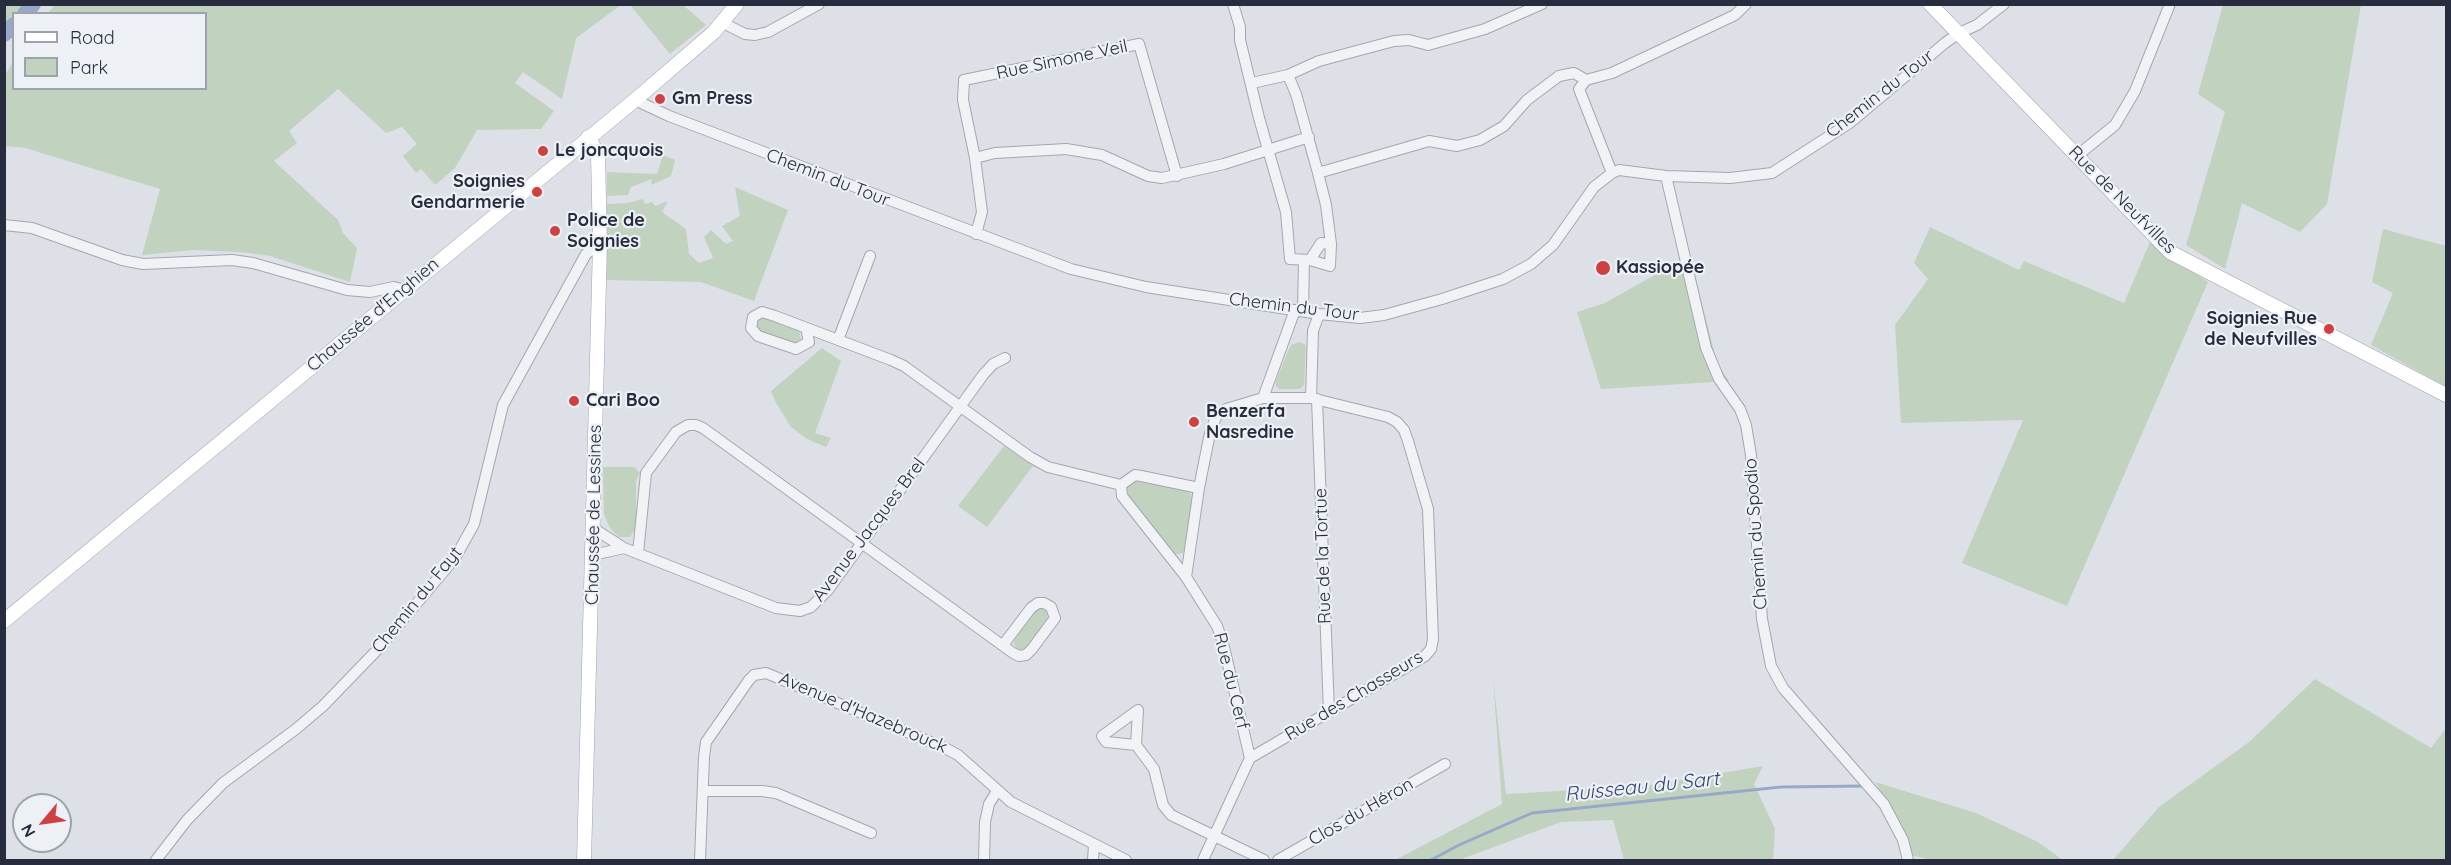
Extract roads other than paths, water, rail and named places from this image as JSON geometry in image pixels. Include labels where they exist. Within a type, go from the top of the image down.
[{"type":"main road","name":"Chaussée d'Enghien","points":[[4,621],[635,100],[723,23],[736,4]]},
{"type":"main road","name":"Rue de Neufvilles","points":[[1930,4],[2170,252],[2446,395]]},
{"type":"main road","name":"Chaussée de Lessines","points":[[584,861],[600,244],[599,162],[598,154],[588,137]]},
{"type":"street","points":[[723,23],[745,34],[755,35],[768,32],[819,4]]},
{"type":"street","points":[[1233,4],[1286,212],[1290,259],[1307,260],[1330,266],[1331,244],[1326,205],[1309,138],[1288,75]]},
{"type":"street","points":[[1252,83],[1288,75],[1319,61],[1394,41],[1408,40],[1428,45],[1485,29],[1542,4]]},
{"type":"street","points":[[1612,173],[1579,89],[1586,80],[1623,68],[1735,15],[1746,4]]},
{"type":"street","name":"Chemin du Tour","points":[[635,100],[690,124],[1071,269],[1104,278],[1299,311],[1360,318],[1384,315],[1433,302],[1503,279],[1532,264],[1553,245],[1594,188],[1612,173],[1630,170],[1666,176],[1730,178],[1772,173],[1851,122],[1959,33],[1977,25],[2004,4]]},
{"type":"street","points":[[2078,155],[2115,125],[2135,91],[2170,4]]},
{"type":"street","name":"Rue Simone Veil","points":[[975,158],[963,100],[964,80],[1139,44],[1177,176]]},
{"type":"street","points":[[1318,173],[1429,141],[1457,146],[1480,140],[1504,126],[1527,100],[1559,76],[1574,73],[1586,80]]},
{"type":"street","points":[[976,234],[982,212],[975,158],[995,153],[1066,149],[1102,155],[1148,176],[1162,178],[1177,176],[1309,138]]},
{"type":"street","name":"Chemin du Spodio","points":[[1666,176],[1706,348],[1713,368],[1740,409],[1746,425],[1762,619],[1771,666],[1783,688],[1884,804],[1903,840],[1908,861]]},
{"type":"street","points":[[4,225],[32,228],[122,260],[142,264],[232,260],[253,263],[347,290],[370,292],[394,286],[403,290]]},
{"type":"street","points":[[1263,398],[1299,311],[1307,260],[1320,243],[1331,244]]},
{"type":"street","name":"Chemin du Fayt","points":[[156,861],[188,820],[223,783],[323,706],[380,647],[455,558],[474,524],[503,405],[586,254],[600,244]]},
{"type":"street","points":[[838,340],[870,256]]},
{"type":"street","points":[[806,328],[808,342],[796,349],[758,336],[751,328],[753,317],[762,312],[806,328],[838,340],[904,366],[1030,457],[1048,467],[1121,485],[1135,475],[1199,488]]},
{"type":"street","name":"Rue de la Tortue","points":[[1319,314],[1313,331],[1314,399],[1329,712]]},
{"type":"street","name":"Avenue Jacques Brel","points":[[593,528],[624,548],[776,608],[800,611],[811,607],[821,599],[983,375],[993,364],[1005,358]]},
{"type":"street","points":[[1186,577],[1199,488],[1210,433],[1216,417],[1226,409],[1263,398],[1314,399]]},
{"type":"street","name":"Rue des Chasseurs","points":[[1250,758],[1425,656],[1431,649],[1433,639],[1428,509],[1404,430],[1388,417],[1314,399]]},
{"type":"street","points":[[638,553],[646,473],[676,432],[688,425],[703,428],[862,542],[1003,645],[1019,656],[1026,655],[1054,618],[1051,606],[1038,603],[1031,608],[1003,645]]},
{"type":"street","name":"Rue du Cerf","points":[[1121,485],[1122,496],[1186,577],[1208,610],[1223,643],[1250,758]]},
{"type":"street","points":[[593,555],[624,548]]},
{"type":"street","name":"Avenue d'Hazebrouck","points":[[703,790],[706,742],[748,680],[759,673],[772,674],[945,748],[958,755],[997,791],[1019,806],[1126,861]]},
{"type":"street","points":[[1136,745],[1154,769],[1166,811],[1264,861]]},
{"type":"street","points":[[1203,861],[1250,758]]},
{"type":"street","name":"Clos du Héron","points":[[1278,861],[1445,764]]},
{"type":"street","points":[[700,861],[703,790],[776,793],[871,833]]},
{"type":"street","points":[[984,861],[985,822],[989,804],[997,791]]},
{"type":"street","points":[[1093,861],[1094,844]]},
{"type":"waterway","points":[[27,12],[33,4]]},
{"type":"waterway","points":[[4,34],[12,27]]},
{"type":"waterway","name":"Ruisseau du Sart","points":[[1431,860],[1532,813],[1781,787],[1864,786]]},
{"type":"place","name":"Gm Press","points":[[660,99]]},
{"type":"place","name":"Le joncquois","points":[[543,151]]},
{"type":"place","name":"Soignies Gendarmerie","points":[[537,192]]},
{"type":"place","name":"Police de Soignies","points":[[555,231]]},
{"type":"place","name":"Kassiopée","points":[[1603,268]]},
{"type":"place","name":"Soignies Rue de Neufvilles","points":[[2329,329]]},
{"type":"place","name":"Cari Boo","points":[[574,401]]},
{"type":"place","name":"Benzerfa Nasredine","points":[[1194,422]]}]
